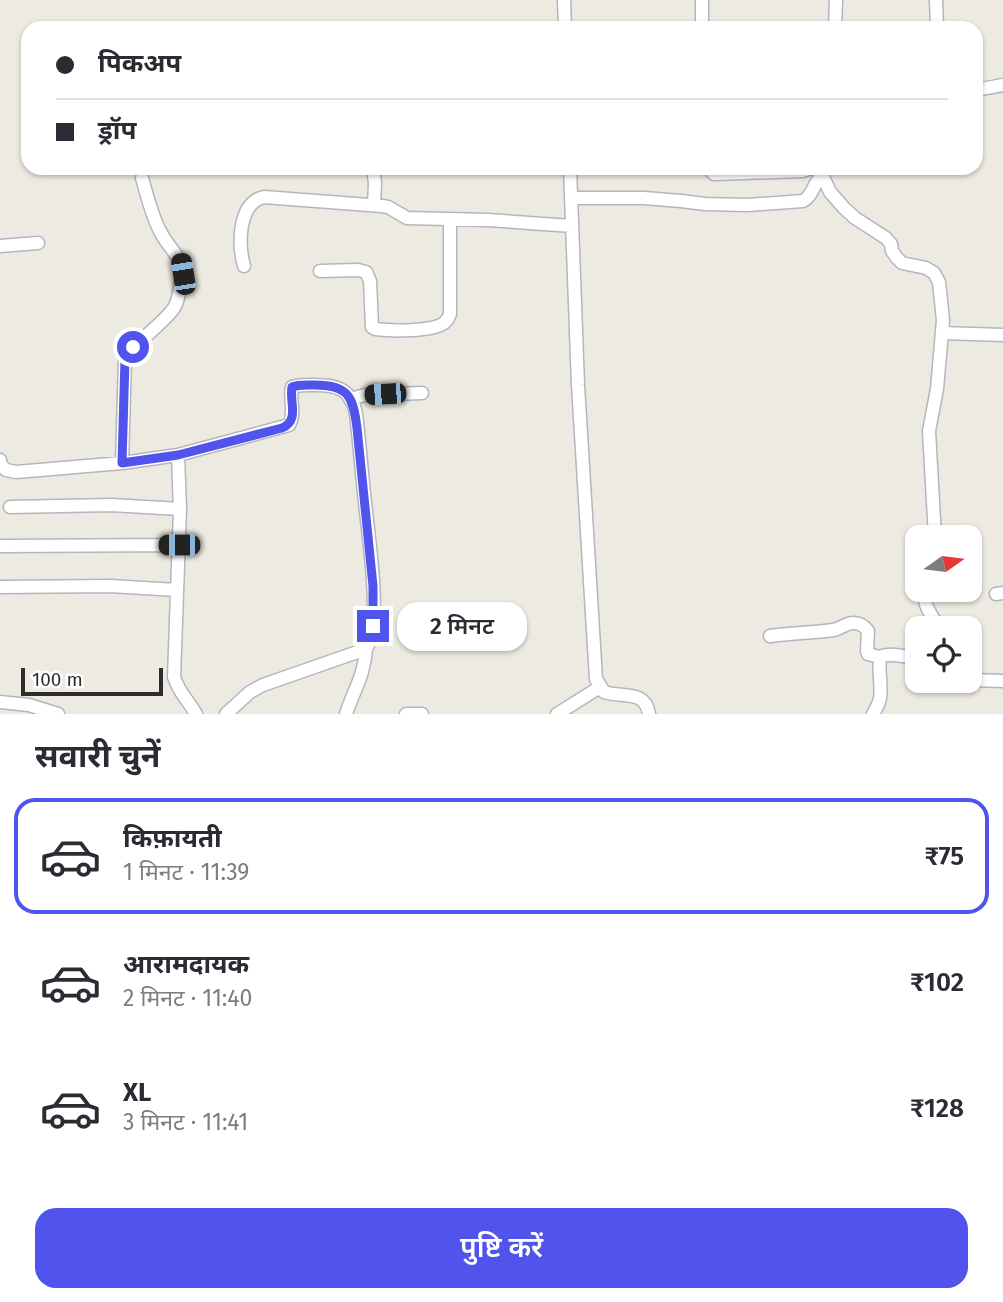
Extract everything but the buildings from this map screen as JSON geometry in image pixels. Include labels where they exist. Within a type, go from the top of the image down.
[{"type":"street","points":[[564,0],[565,21]]},
{"type":"street","points":[[702,0],[702,21]]},
{"type":"street","points":[[835,21],[836,0]]},
{"type":"street","points":[[936,0],[937,21]]},
{"type":"street","points":[[983,89],[1003,85]]},
{"type":"street","points":[[374,175],[374,205]]},
{"type":"street","points":[[570,175],[578,385],[596,679],[604,692],[634,696],[646,702],[649,714]]},
{"type":"street","points":[[571,198],[644,198],[747,205],[803,201],[808,198],[817,175]]},
{"type":"street","points":[[819,175],[830,192],[855,218],[886,237],[892,251],[902,263],[926,268],[934,273],[939,282],[943,309],[942,333],[937,389],[929,431],[934,525]]},
{"type":"street","points":[[122,463],[125,359],[133,347],[152,332],[174,308],[183,274],[180,259],[155,222],[142,178]]},
{"type":"street","points":[[244,265],[240,251],[240,234],[249,207],[256,199],[264,197],[388,207],[407,218],[572,226]]},
{"type":"street","points":[[320,271],[366,272],[370,281],[372,327],[375,330],[429,329],[441,325],[447,321],[450,314],[450,220]]},
{"type":"street","points":[[0,246],[38,243]]},
{"type":"street","points":[[942,333],[1003,335]]},
{"type":"street","points":[[0,460],[6,470],[16,472],[75,468],[178,455],[289,425],[292,420],[291,391],[292,387],[298,384],[337,387],[354,406],[373,586],[373,626],[366,649],[365,664],[346,714]]},
{"type":"street","points":[[350,399],[365,395],[422,393]]},
{"type":"street","points":[[178,455],[180,509],[174,677],[177,688],[196,714]]},
{"type":"street","points":[[10,507],[91,505],[180,509]]},
{"type":"street","points":[[0,546],[179,545]]},
{"type":"street","points":[[0,587],[100,585],[177,590]]},
{"type":"street","points":[[770,636],[832,630],[854,622],[863,625],[868,631],[868,654],[880,657],[905,656]]},
{"type":"street","points":[[226,714],[250,692],[263,685],[366,649]]},
{"type":"street","points":[[873,714],[881,694],[880,657]]},
{"type":"street","points":[[982,680],[1003,681]]},
{"type":"street","points":[[557,714],[600,687]]},
{"type":"street","points":[[0,702],[29,705],[58,714]]},
{"type":"street","points":[[406,714],[422,714]]},
{"type":"route","points":[[133,347],[125,359],[122,463],[178,455],[289,425],[293,411],[291,391],[292,387],[298,384],[330,385],[345,393],[354,406],[357,428],[373,586],[373,626]]}]
